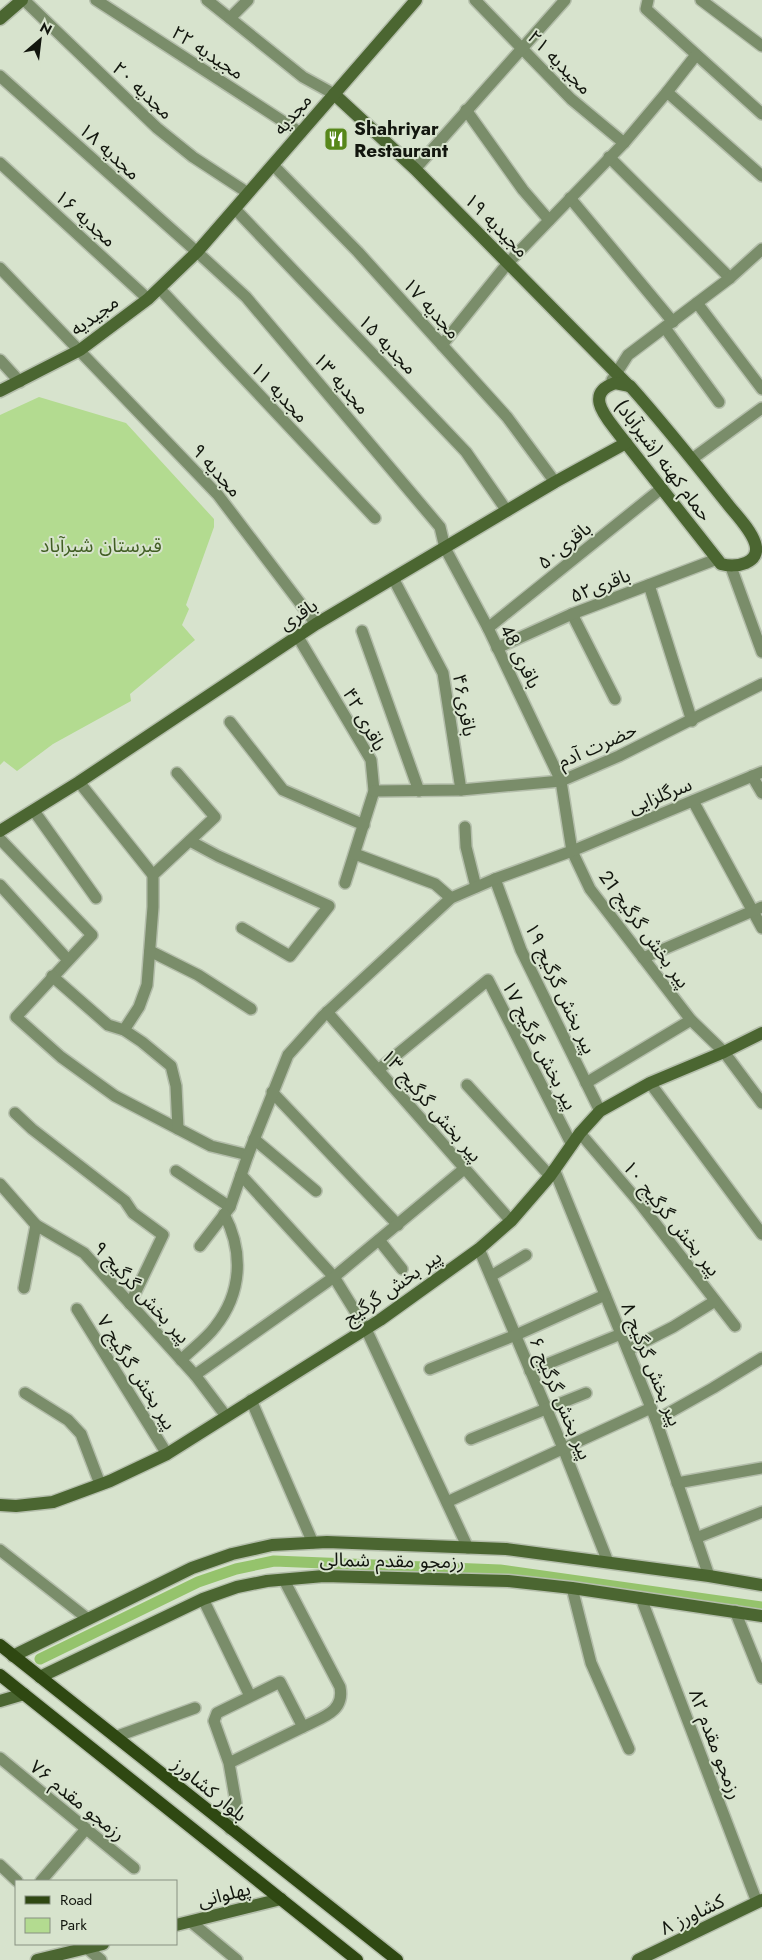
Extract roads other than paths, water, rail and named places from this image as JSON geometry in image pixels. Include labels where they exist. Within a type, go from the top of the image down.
[{"type":"main road","name":"بلوار کشاورز","points":[[0,1646],[397,1960]]},
{"type":"main road","points":[[0,1675],[357,1960]]},
{"type":"main road","points":[[100,1755],[115,1737]]},
{"type":"street","points":[[0,19],[23,0]]},
{"type":"street","name":"مجدیه ۲۰","points":[[23,0],[157,128],[194,158],[248,193]]},
{"type":"street","name":"مجیدیه ۲۲","points":[[96,0],[300,133]]},
{"type":"street","points":[[207,0],[303,77],[334,94]]},
{"type":"street","points":[[230,18],[248,0]]},
{"type":"street","name":"مجدیه","points":[[197,252],[416,0]]},
{"type":"street","name":"مجیدیه ۲۱","points":[[475,0],[571,99],[624,144]]},
{"type":"street","points":[[415,168],[565,0]]},
{"type":"street","points":[[648,0],[646,9],[762,114]]},
{"type":"street","points":[[701,0],[762,46]]},
{"type":"street","points":[[442,345],[508,263],[624,144],[696,55]]},
{"type":"street","name":"مجدیه ۱۸","points":[[0,76],[197,252]]},
{"type":"street","points":[[667,92],[762,176]]},
{"type":"street","name":"مجیدیه ۱۹","points":[[334,94],[415,168],[630,386]]},
{"type":"street","points":[[466,110],[523,190],[549,220]]},
{"type":"street","points":[[610,157],[730,278]]},
{"type":"street","name":"مجدیه ۱۶","points":[[0,164],[148,299]]},
{"type":"street","name":"مجدیه ۱۷","points":[[273,165],[358,252],[507,417],[555,482]]},
{"type":"street","points":[[570,198],[669,325],[719,402]]},
{"type":"street","name":"مجدیه ۱۵","points":[[235,208],[466,452],[507,511]]},
{"type":"street","points":[[608,386],[628,355],[698,304],[762,249]]},
{"type":"street","name":"مجیدیه","points":[[0,391],[80,350],[160,290],[197,252]]},
{"type":"street","name":"مجدیه ۱۳","points":[[197,252],[246,297],[405,484],[440,527],[445,548]]},
{"type":"street","name":"مجدیه ۹","points":[[0,268],[218,495],[316,624]]},
{"type":"street","name":"مجدیه ۱۱","points":[[160,290],[374,518]]},
{"type":"street","points":[[698,304],[762,389]]},
{"type":"street","points":[[0,360],[20,382]]},
{"type":"street","name":"حمام کهنه (شیرآباد)","points":[[616,383],[630,386],[692,459],[744,525],[755,544],[757,560],[740,566],[730,567],[721,564],[602,412],[599,405],[603,390],[616,383]]},
{"type":"street","points":[[692,459],[762,408]]},
{"type":"street","name":"باقری","points":[[0,831],[79,782],[316,624],[555,482],[626,443]]},
{"type":"street","name":"باقری۵۰","points":[[488,628],[662,488]]},
{"type":"street","name":"باقری 48","points":[[445,548],[488,628],[561,781]]},
{"type":"street","name":"باقری۵۲","points":[[497,648],[572,614],[717,560]]},
{"type":"street","points":[[730,567],[762,652]]},
{"type":"street","name":"باقری۴۶","points":[[393,578],[443,673],[461,790]]},
{"type":"street","points":[[649,585],[692,721]]},
{"type":"street","points":[[572,614],[615,699]]},
{"type":"street","points":[[362,631],[419,791]]},
{"type":"street","name":"باقری ۴۲","points":[[298,637],[371,760],[374,791],[345,883]]},
{"type":"street","name":"حضرت آدم","points":[[374,791],[461,790],[561,781],[692,721],[762,684]]},
{"type":"street","points":[[230,722],[283,790],[364,825]]},
{"type":"street","points":[[153,875],[215,817],[177,773]]},
{"type":"street","points":[[757,774],[762,793]]},
{"type":"street","name":"سرگلزایی","points":[[200,1246],[227,1210],[288,1055],[327,1012],[451,898],[495,878],[572,850],[757,774]]},
{"type":"street","name":"پیر بخش گرگیج 21","points":[[561,781],[572,850],[590,889],[691,1020],[724,1052],[762,1102]]},
{"type":"street","points":[[79,782],[153,875],[153,907],[147,985],[139,1007],[124,1030]]},
{"type":"street","points":[[693,800],[757,909],[762,928]]},
{"type":"street","points":[[34,811],[96,898]]},
{"type":"street","points":[[465,827],[466,847],[476,887]]},
{"type":"street","points":[[0,839],[92,934],[16,1017],[62,1057],[115,1096],[211,1146],[248,1155]]},
{"type":"street","points":[[190,841],[218,856],[328,906],[290,956],[242,928]]},
{"type":"street","points":[[355,854],[435,884],[451,898]]},
{"type":"street","name":"پیر بخش گرگیج ۱۹","points":[[495,878],[521,950],[600,1111]]},
{"type":"street","points":[[0,885],[68,960]]},
{"type":"street","points":[[643,958],[757,909]]},
{"type":"street","points":[[150,951],[198,975],[251,1009]]},
{"type":"street","points":[[52,976],[108,1025],[124,1030],[171,1066],[176,1086],[178,1129]]},
{"type":"street","name":"پیر بخش گرگیج ۱۷","points":[[378,1070],[488,980],[572,1145]]},
{"type":"street","name":"پیر بخش گرگیج ۱۳","points":[[327,1012],[511,1221]]},
{"type":"street","points":[[586,1083],[691,1020]]},
{"type":"street","name":"پیر بخش گرگیج","points":[[0,1506],[53,1502],[100,1484],[167,1454],[366,1328],[479,1249],[511,1221],[552,1172],[580,1133],[600,1111],[650,1082],[724,1052],[762,1033]]},
{"type":"street","points":[[650,1082],[762,1234]]},
{"type":"street","points":[[467,1085],[552,1172]]},
{"type":"street","points":[[272,1092],[398,1225]]},
{"type":"street","points":[[15,1113],[32,1130],[125,1201],[133,1213],[163,1235],[130,1304]]},
{"type":"street","name":"پیر بخش گرگیج ۱۰","points":[[580,1133],[638,1201],[735,1326]]},
{"type":"street","points":[[254,1139],[316,1191]]},
{"type":"street","points":[[195,1374],[334,1277],[464,1168]]},
{"type":"street","points":[[176,1171],[227,1210],[238,1256],[237,1281],[224,1315],[214,1329],[181,1360]]},
{"type":"street","name":"پیر بخش گرگیج ۸","points":[[552,1172],[656,1420],[709,1576]]},
{"type":"street","points":[[241,1175],[334,1277],[366,1328],[468,1548]]},
{"type":"street","name":"پیر بخش گرگیج ۹","points":[[0,1184],[36,1225],[84,1253],[195,1374],[226,1416]]},
{"type":"street","points":[[24,1288],[36,1225]]},
{"type":"street","points":[[379,1240],[402,1269]]},
{"type":"street","name":"پیر بخش گرگیج ۶","points":[[479,1249],[563,1448],[608,1562]]},
{"type":"street","points":[[491,1276],[526,1255]]},
{"type":"street","points":[[430,1369],[516,1335],[605,1295]]},
{"type":"street","points":[[628,1350],[673,1327],[715,1301]]},
{"type":"street","name":"پیر بخش گرگیج ۷","points":[[77,1309],[167,1454]]},
{"type":"street","points":[[530,1370],[621,1334]]},
{"type":"street","points":[[656,1420],[762,1358]]},
{"type":"street","points":[[472,1439],[586,1393]]},
{"type":"street","points":[[25,1394],[68,1420],[81,1434],[100,1484]]},
{"type":"street","points":[[251,1400],[313,1543]]},
{"type":"street","points":[[447,1502],[651,1408]]},
{"type":"street","points":[[677,1483],[762,1468]]},
{"type":"street","points":[[696,1538],[762,1512]]},
{"type":"street","points":[[13,1656],[192,1568],[232,1554],[272,1546],[313,1543],[515,1550],[762,1585]]},
{"type":"street","points":[[0,1550],[88,1619]]},
{"type":"street","name":"رزمجو مقدم شمالی","points":[[40,1677],[203,1599],[236,1587],[267,1581],[324,1576],[508,1581],[572,1588],[762,1616]]},
{"type":"street","points":[[229,1763],[303,1727],[331,1712],[340,1704],[342,1697],[340,1687],[284,1580]]},
{"type":"street","points":[[572,1588],[591,1663],[630,1749]]},
{"type":"street","name":"رزمجو مقدم ۸۲","points":[[641,1598],[760,1901]]},
{"type":"street","points":[[203,1599],[250,1696]]},
{"type":"street","points":[[735,1612],[762,1678]]},
{"type":"street","points":[[230,1829],[236,1803],[229,1763],[214,1721],[217,1713],[280,1682],[303,1727]]},
{"type":"street","points":[[0,1701],[24,1694]]},
{"type":"street","points":[[115,1737],[195,1708]]},
{"type":"street","name":"رزمجو مقدم ۷۶","points":[[0,1758],[134,1868]]},
{"type":"street","points":[[42,1880],[86,1829]]},
{"type":"street","points":[[0,1865],[16,1880]]},
{"type":"street","name":"پهلوانی","points":[[178,1925],[281,1899]]},
{"type":"street","name":"کشاورز ۸","points":[[638,1960],[760,1901]]},
{"type":"street","points":[[191,1922],[237,1960]]},
{"type":"street","points":[[37,1960],[84,1946],[101,1960]]},
{"type":"waterway","points":[[40,1659],[198,1582],[236,1569],[274,1561],[500,1570],[762,1607]]},
{"type":"place","name":"Shahriyar Restaurant","points":[[336,139]]},
{"type":"park label","name":"قبرستان شیرآباد","points":[[101,545]]}]
